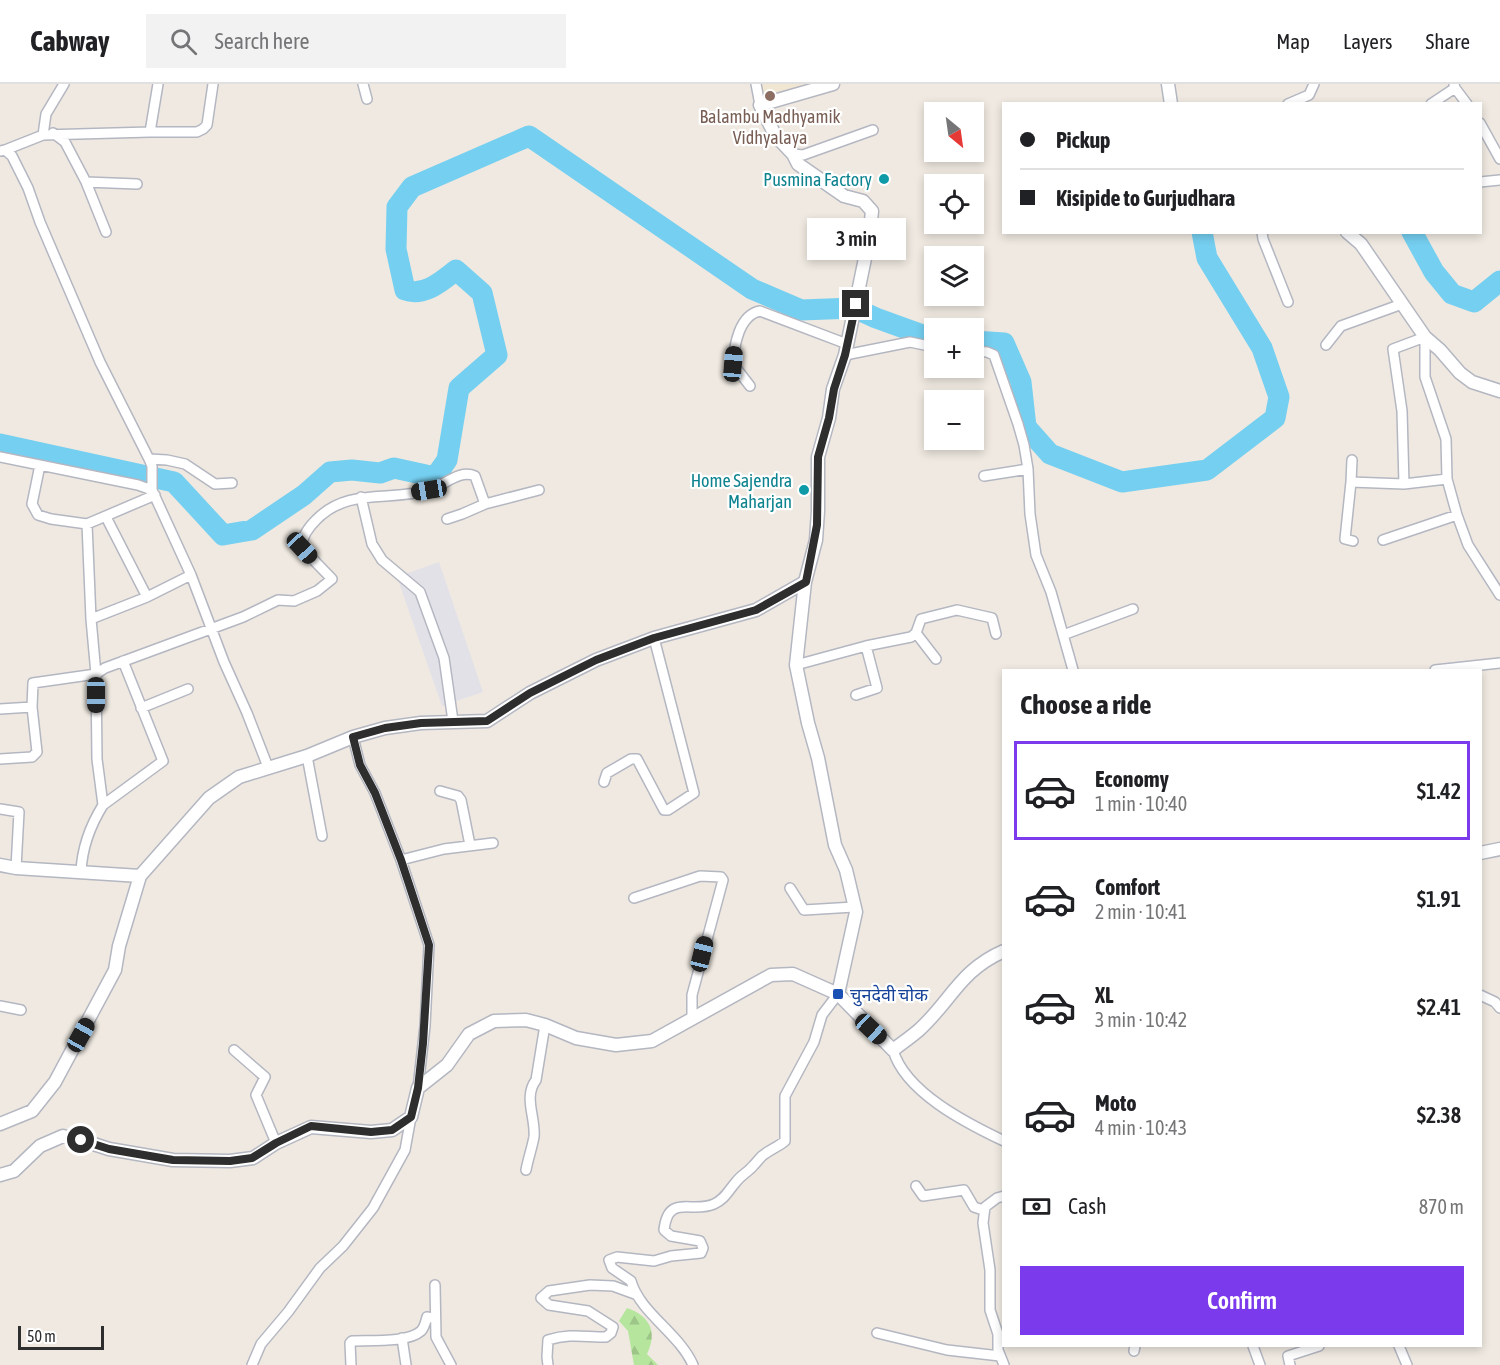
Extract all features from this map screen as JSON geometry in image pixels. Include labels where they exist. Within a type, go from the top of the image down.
[{"type":"street","points":[[48,134],[46,114],[64,84]]},
{"type":"street","points":[[150,132],[158,84]]},
{"type":"street","points":[[3,151],[48,134],[197,132],[207,125],[213,84]]},
{"type":"street","points":[[363,84],[367,99]]},
{"type":"street","points":[[693,1365],[686,1350],[635,1294],[631,1281],[612,1268],[609,1260],[617,1257],[654,1261],[671,1256],[701,1253],[704,1248],[700,1241],[671,1236],[664,1230],[666,1217],[673,1210],[683,1206],[708,1206],[724,1199],[736,1180],[763,1155],[776,1149],[785,1141],[784,1096],[814,1042],[822,1015],[838,994],[856,912],[846,870],[835,845],[796,664],[806,582],[816,540],[818,457],[847,346],[869,239],[872,211],[862,201],[844,196],[798,164],[793,154],[775,135],[760,105],[756,84]]},
{"type":"street","points":[[760,105],[833,84]]},
{"type":"street","points":[[1168,84],[1171,102]]},
{"type":"street","points":[[1293,102],[1309,95],[1314,84]]},
{"type":"street","points":[[1434,102],[1455,86],[1466,102]]},
{"type":"street","points":[[1300,102],[1301,98],[1309,95]]},
{"type":"street","points":[[1482,126],[1499,153]]},
{"type":"street","points":[[793,154],[803,154],[873,130]]},
{"type":"street","points":[[48,134],[65,142],[86,182],[106,232]]},
{"type":"street","points":[[3,151],[12,156],[28,188],[40,222],[100,362],[151,462],[153,491],[191,575],[268,767]]},
{"type":"street","points":[[1482,182],[1500,180]]},
{"type":"street","points":[[86,182],[137,184]]},
{"type":"street","points":[[1262,234],[1288,302]]},
{"type":"street","points":[[1349,234],[1361,244],[1425,337],[1472,382],[1500,391]]},
{"type":"street","points":[[1326,345],[1341,326],[1402,304]]},
{"type":"street","points":[[750,386],[733,364],[734,352],[743,323],[754,312],[760,311],[847,346],[910,342],[924,345]]},
{"type":"street","points":[[1425,337],[1425,377],[1446,439],[1447,479],[1457,515],[1468,545],[1500,595]]},
{"type":"street","points":[[1404,484],[1402,411],[1393,350],[1425,337]]},
{"type":"street","points":[[984,352],[994,355],[1018,424],[1028,469],[1030,514],[1036,555],[1050,592],[1073,669]]},
{"type":"street","points":[[0,457],[138,485],[153,491]]},
{"type":"street","points":[[151,462],[167,460],[184,464],[215,484],[232,483]]},
{"type":"street","points":[[1352,460],[1345,539],[1353,541]]},
{"type":"street","points":[[40,465],[32,504],[38,515],[51,519],[87,524],[106,517],[153,491]]},
{"type":"street","points":[[984,476],[1028,469]]},
{"type":"street","points":[[0,759],[35,755],[37,752],[33,683],[96,674],[105,668],[211,629],[278,600],[294,601],[317,591],[332,579],[302,548],[302,542],[309,526],[322,513],[345,500],[403,495],[429,490],[462,474],[470,474],[475,476],[484,504]]},
{"type":"street","points":[[1350,482],[1404,484],[1447,479]]},
{"type":"street","points":[[447,519],[484,504],[539,490]]},
{"type":"street","points":[[361,497],[372,544],[382,560],[420,592],[444,658],[453,721]]},
{"type":"street","points":[[1383,540],[1457,515]]},
{"type":"street","points":[[106,517],[147,597]]},
{"type":"street","points":[[87,524],[96,674],[97,759],[103,806]]},
{"type":"street","points":[[91,619],[147,597],[191,575]]},
{"type":"street","points":[[0,1124],[32,1111],[55,1082],[116,970],[119,946],[140,876],[209,798],[239,777],[385,728],[453,721],[487,721],[530,693],[596,660],[654,638],[756,610],[806,582]]},
{"type":"street","points":[[1063,635],[1133,609]]},
{"type":"street","points":[[796,664],[910,637],[916,633],[921,619],[957,610],[993,618],[996,634]]},
{"type":"street","points":[[916,633],[936,659]]},
{"type":"street","points":[[604,782],[607,772],[632,759],[637,759],[664,810],[668,810],[693,793],[654,638]]},
{"type":"street","points":[[856,694],[878,688],[866,646]]},
{"type":"street","points":[[81,872],[83,850],[93,822],[103,806],[163,761],[123,662]]},
{"type":"street","points":[[1444,669],[1500,663]]},
{"type":"street","points":[[141,708],[188,689]]},
{"type":"street","points":[[0,709],[33,707]]},
{"type":"street","points":[[252,1365],[261,1344],[320,1268],[344,1246],[373,1208],[405,1150],[418,1088],[426,1015],[429,945],[401,860],[375,793],[360,765],[353,737]]},
{"type":"street","points":[[307,756],[322,836]]},
{"type":"street","points":[[440,791],[458,796],[461,800],[470,845]]},
{"type":"street","points":[[0,809],[19,812],[16,868]]},
{"type":"street","points":[[401,860],[444,849],[493,843]]},
{"type":"street","points":[[1482,853],[1500,849]]},
{"type":"street","points":[[0,865],[140,876]]},
{"type":"street","points":[[634,898],[700,876],[721,877],[723,880],[692,995],[692,1018]]},
{"type":"street","points":[[790,888],[804,910],[855,907]]},
{"type":"street","points":[[893,1050],[920,1030],[972,970],[984,960],[1002,952]]},
{"type":"street","points":[[418,1088],[447,1065],[469,1034],[494,1021],[526,1020],[576,1038],[616,1045],[652,1041],[771,975],[793,974],[838,994],[893,1050],[902,1070],[939,1105],[1002,1140]]},
{"type":"street","points":[[1482,996],[1495,1002],[1500,1008]]},
{"type":"street","points":[[0,1006],[21,1010]]},
{"type":"street","points":[[526,1170],[534,1134],[531,1087],[538,1072],[545,1025]]},
{"type":"street","points":[[234,1050],[265,1077],[256,1095],[276,1143]]},
{"type":"street","points":[[0,1175],[14,1171],[40,1146],[63,1136],[109,1149],[173,1160],[230,1161],[252,1158],[311,1126],[371,1132],[392,1130],[411,1117]]},
{"type":"street","points":[[916,1186],[923,1196],[964,1190],[974,1207],[983,1210]]},
{"type":"street","points":[[1002,1197],[983,1210],[990,1270],[990,1310],[998,1334],[998,1350],[1002,1360]]},
{"type":"street","points":[[435,1285],[436,1337],[451,1365]]},
{"type":"street","points":[[548,1365],[548,1340],[563,1335],[606,1337],[611,1333],[613,1327],[588,1311],[549,1305],[541,1298],[549,1291],[590,1285],[613,1286],[635,1294]]},
{"type":"street","points":[[351,1365],[350,1343],[352,1341],[402,1338],[421,1331],[427,1317],[434,1318]]},
{"type":"street","points":[[877,1332],[947,1350],[1002,1360]]},
{"type":"street","points":[[402,1338],[406,1365]]},
{"type":"street","points":[[1253,1347],[1260,1365]]},
{"type":"street","points":[[1290,1365],[1288,1356],[1316,1347]]},
{"type":"street","points":[[1399,1347],[1407,1365]]},
{"type":"shaded area","name":"Balambu Madhyamik Vidhyalaya","points":[[758,84],[824,84],[762,100]]},
{"type":"shaded area","points":[[439,562],[483,692],[442,706],[397,577]]},
{"type":"green space","points":[[627,1308],[641,1315],[650,1326],[652,1339],[647,1354],[658,1365],[634,1365],[628,1331],[619,1321]]},
{"type":"waterway","points":[[0,444],[174,482],[223,535],[252,530],[304,495],[330,472],[352,470],[380,473],[394,468],[435,477],[447,460],[459,388],[497,355],[482,293],[456,270],[426,290],[412,292],[405,290],[396,249],[397,207],[412,187],[529,136],[752,289],[801,310],[854,308],[924,335]]},
{"type":"waterway","points":[[984,342],[1004,343],[1021,382],[1026,427],[1050,454],[1122,482],[1207,470],[1275,418],[1279,397],[1262,348],[1207,258],[1202,234]]},
{"type":"waterway","points":[[1413,234],[1434,272],[1452,294],[1474,302],[1500,281]]},
{"type":"place","name":"Balambu Madhyamik Vidhyalaya","points":[[770,96]]},
{"type":"place","name":"Pusmina Factory","points":[[884,179]]},
{"type":"place","name":"Home Sajendra Maharjan","points":[[804,490]]},
{"type":"place","name":"चुनदेवी चोक","points":[[838,994]]},
{"type":"route","points":[[81,1140],[109,1149],[173,1160],[230,1161],[252,1158],[311,1126],[371,1132],[392,1130],[411,1117],[418,1088],[423,1043],[429,975],[429,945],[401,860],[375,793],[364,776],[353,737],[385,728],[421,723],[487,721],[530,693],[596,660],[654,638],[756,610],[806,582],[816,540],[818,457],[856,304]]}]
